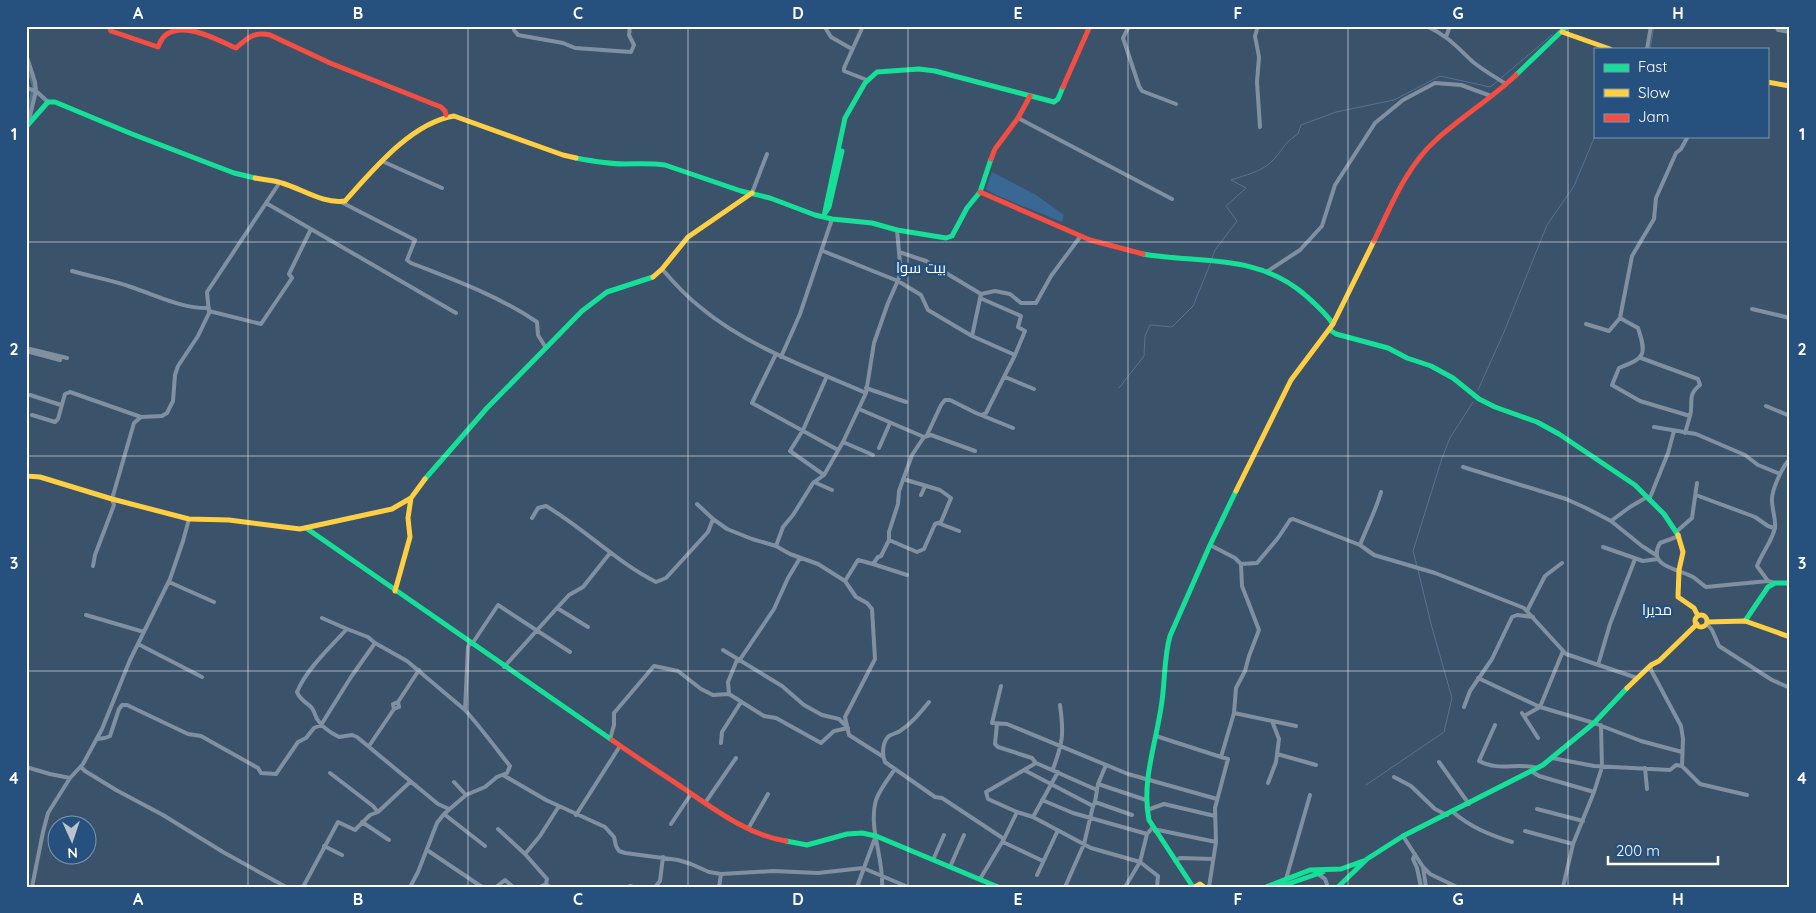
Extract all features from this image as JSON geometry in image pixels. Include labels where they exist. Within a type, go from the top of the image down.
[{"type":"street","points":[[109,26],[111,31],[158,47],[165,34],[176,31],[208,35],[236,48],[250,36],[260,33],[268,34],[330,63],[441,107],[446,115]]},
{"type":"street","points":[[514,26],[514,30],[518,35],[563,43],[576,48],[631,52],[634,45],[629,35],[630,26]]},
{"type":"street","points":[[824,26],[831,37],[852,49]]},
{"type":"street","points":[[863,26],[844,71],[868,80]]},
{"type":"street","points":[[824,216],[829,207],[844,145],[843,131],[847,114],[873,74],[881,71],[928,70],[991,84],[1052,103],[1056,101],[1090,26]]},
{"type":"street","points":[[1129,26],[1123,38],[1142,91],[1176,104]]},
{"type":"street","points":[[1258,26],[1255,36],[1259,57],[1257,82],[1260,128]]},
{"type":"street","points":[[1426,26],[1446,37],[1474,63],[1506,84]]},
{"type":"street","points":[[1446,37],[1450,26]]},
{"type":"street","points":[[1156,736],[1228,759],[1215,808],[1216,842],[1206,886],[1200,884],[1194,887],[1154,829],[1146,810],[1147,780],[1162,703],[1167,646],[1170,636],[1210,545],[1291,380],[1330,330],[1410,172],[1435,141],[1506,84],[1567,26]]},
{"type":"street","points":[[1647,48],[1651,26]]},
{"type":"street","points":[[1776,26],[1778,30],[1790,32]]},
{"type":"street","points":[[1562,32],[1607,48]]},
{"type":"street","points":[[26,54],[38,92]]},
{"type":"street","points":[[1768,82],[1790,86]]},
{"type":"street","points":[[1268,271],[1300,250],[1322,226],[1335,185],[1360,146],[1375,123],[1404,100],[1435,83],[1460,85],[1491,96]]},
{"type":"street","points":[[27,88],[38,92],[48,102],[55,102],[141,138],[234,173],[280,182],[326,200],[341,202],[416,240],[407,260],[411,263],[520,310],[537,322],[538,335],[546,348]]},
{"type":"street","points":[[27,127],[34,98],[38,92]]},
{"type":"street","points":[[341,202],[401,144],[446,115],[454,116],[563,155],[595,162],[665,165],[692,172],[741,191],[770,198],[810,214],[832,219],[872,223],[937,238],[949,238],[956,230],[967,208],[980,192],[992,156],[1018,118],[1030,96]]},
{"type":"street","points":[[27,127],[48,102]]},
{"type":"street","points":[[1018,118],[1172,199]]},
{"type":"street","points":[[1586,324],[1610,331],[1620,318],[1632,256],[1654,219],[1656,198],[1676,153],[1682,150],[1687,138]]},
{"type":"street","points":[[26,476],[40,477],[112,499],[189,519],[229,520],[306,528],[380,512],[401,505],[411,498],[434,468],[487,408],[574,318],[600,297],[615,289],[654,277],[688,237],[752,193],[767,154]]},
{"type":"street","points":[[384,162],[442,188]]},
{"type":"street","points":[[93,566],[95,555],[114,505],[112,499],[134,423],[142,417],[162,416],[167,413],[173,401],[175,375],[178,366],[198,336],[209,310],[207,292],[280,182]]},
{"type":"street","points":[[980,192],[994,200],[1050,222],[1080,237],[1106,245],[1148,254],[1228,262],[1268,271],[1293,285],[1333,324]]},
{"type":"street","points":[[266,203],[456,313]]},
{"type":"street","points":[[781,356],[800,314],[832,219]]},
{"type":"street","points":[[72,271],[104,278],[159,298],[262,324],[292,278],[289,274],[311,229]]},
{"type":"street","points":[[776,546],[783,527],[814,482],[824,475],[843,442],[866,391],[874,343],[898,281],[900,263],[897,230]]},
{"type":"street","points":[[981,296],[995,291],[1010,294],[1021,303],[1036,303],[1051,276],[1080,237]]},
{"type":"street","points":[[823,250],[898,281],[921,295],[928,310],[972,336],[1015,355]]},
{"type":"street","points":[[899,252],[926,261],[981,296],[1021,316],[1018,327],[1025,330],[1015,355],[988,410],[981,414]]},
{"type":"street","points":[[662,269],[680,289],[710,315],[776,354],[866,391],[906,402]]},
{"type":"street","points":[[972,336],[981,296]]},
{"type":"street","points":[[1752,309],[1790,318]]},
{"type":"street","points":[[1620,318],[1638,328],[1644,345],[1641,358],[1636,362],[1619,368],[1612,385],[1640,401],[1690,416]]},
{"type":"street","points":[[1279,887],[1330,870],[1350,866],[1367,859],[1403,836],[1538,768],[1594,723],[1651,665],[1659,661],[1696,624],[1698,616],[1694,608],[1678,598],[1679,572],[1683,552],[1678,534],[1664,514],[1635,485],[1559,434],[1537,422],[1495,407],[1479,399],[1453,378],[1431,366],[1407,358],[1388,348],[1336,334],[1330,330]]},
{"type":"street","points":[[26,351],[30,349],[67,358]]},
{"type":"street","points":[[26,351],[60,360]]},
{"type":"street","points":[[776,354],[752,403],[838,450]]},
{"type":"street","points":[[1641,358],[1698,379],[1700,385],[1694,390],[1690,401],[1692,411],[1686,432]]},
{"type":"street","points":[[824,475],[790,451],[803,430],[827,376]]},
{"type":"street","points":[[1005,377],[1034,389]]},
{"type":"street","points":[[32,415],[55,422],[58,419],[65,394],[70,392],[142,417]]},
{"type":"street","points":[[30,395],[61,405]]},
{"type":"street","points":[[873,564],[878,557],[882,556],[888,540],[896,515],[899,491],[912,455],[945,400],[950,400],[1013,428]]},
{"type":"street","points":[[1766,406],[1790,416]]},
{"type":"street","points":[[859,409],[925,436],[931,435],[975,451]]},
{"type":"street","points":[[879,448],[890,423]]},
{"type":"street","points":[[1654,427],[1696,434],[1780,474]]},
{"type":"street","points":[[1611,521],[1630,507],[1648,498],[1668,453],[1674,431]]},
{"type":"street","points":[[843,442],[873,455]]},
{"type":"street","points":[[1768,581],[1757,566],[1774,528],[1775,520],[1771,498],[1780,474],[1790,459]]},
{"type":"street","points":[[1463,467],[1566,499],[1611,521],[1657,557],[1663,564],[1693,577],[1706,587],[1768,581],[1790,583]]},
{"type":"street","points":[[888,540],[917,552],[924,549],[935,524],[941,522],[951,498],[940,490],[903,479]]},
{"type":"street","points":[[814,482],[832,490]]},
{"type":"street","points":[[1657,557],[1657,547],[1660,543],[1678,534],[1692,518],[1697,482]]},
{"type":"street","points":[[921,494],[924,486]]},
{"type":"street","points":[[1360,545],[1371,516],[1377,507],[1380,492]]},
{"type":"street","points":[[1696,495],[1754,517],[1774,528]]},
{"type":"street","points":[[395,591],[410,537],[408,518],[411,498]]},
{"type":"street","points":[[697,504],[713,519],[727,528],[818,564],[845,581],[856,596],[868,603],[872,609],[875,659],[845,716],[850,735],[882,756],[885,762],[935,797],[942,798],[1003,840],[1043,860]]},
{"type":"street","points":[[532,518],[538,508],[546,506],[576,526],[629,567],[656,582],[666,578],[708,532],[713,519]]},
{"type":"street","points":[[32,887],[46,818],[51,807],[70,778],[81,767],[97,739],[138,644],[168,582],[189,519]]},
{"type":"street","points":[[1210,545],[1235,558],[1242,564],[1257,563],[1290,520],[1293,519],[1360,545],[1374,555],[1436,573],[1524,608],[1566,654],[1638,678]]},
{"type":"street","points":[[938,523],[959,531]]},
{"type":"street","points":[[306,528],[310,533],[705,804],[748,829],[772,839],[807,844],[847,834],[862,833],[876,836],[998,887]]},
{"type":"street","points":[[1603,547],[1643,561],[1657,557]]},
{"type":"street","points":[[504,667],[557,608],[569,596],[583,587],[610,553]]},
{"type":"street","points":[[728,694],[728,682],[738,660],[774,609],[788,578],[800,558]]},
{"type":"street","points":[[1598,665],[1610,624],[1635,559]]},
{"type":"street","points":[[845,581],[858,560],[907,575]]},
{"type":"street","points":[[1527,611],[1545,576],[1562,563]]},
{"type":"street","points":[[1222,757],[1234,713],[1236,688],[1245,671],[1248,656],[1259,630],[1242,586],[1242,564]]},
{"type":"street","points":[[168,582],[214,602]]},
{"type":"street","points":[[1745,621],[1768,587],[1775,583]]},
{"type":"street","points":[[465,710],[468,647],[498,605],[570,652]]},
{"type":"street","points":[[557,608],[588,627]]},
{"type":"street","points":[[86,615],[144,632]]},
{"type":"street","points":[[1464,707],[1470,691],[1492,659],[1512,617],[1517,615],[1532,617]]},
{"type":"street","points":[[1698,616],[1704,616],[1719,646],[1772,680],[1790,688]]},
{"type":"street","points":[[322,618],[368,638],[419,670],[442,692],[465,710],[485,732],[510,766],[510,769],[503,775],[497,777],[485,788],[466,795],[444,814],[437,824],[410,887]]},
{"type":"street","points":[[1696,624],[1702,626],[1707,623],[1745,621],[1790,637]]},
{"type":"street","points":[[347,629],[330,646],[301,682],[297,692],[299,697],[313,708],[316,718],[321,725],[339,738],[352,735],[358,737],[410,782],[438,804],[449,809]]},
{"type":"street","points":[[97,739],[110,736],[118,709],[122,705],[127,705],[188,734],[201,736],[258,768],[261,772],[276,774],[298,742],[306,738],[314,728],[321,725],[375,643]]},
{"type":"street","points":[[138,644],[202,677]]},
{"type":"street","points":[[723,650],[782,686],[804,705],[822,715],[839,719],[848,728]]},
{"type":"street","points":[[1538,738],[1523,715],[1540,707],[1563,651]]},
{"type":"street","points":[[1651,665],[1651,670],[1681,726],[1683,739],[1682,766]]},
{"type":"street","points":[[610,739],[614,726],[614,713],[654,666],[678,671],[713,695],[728,694],[764,716],[776,718],[821,743],[834,731],[848,728]]},
{"type":"street","points":[[369,746],[394,709],[393,704],[398,702],[419,670]]},
{"type":"street","points":[[1478,678],[1540,707],[1601,725],[1641,741],[1682,752]]},
{"type":"street","points":[[1001,686],[992,723],[997,724],[1001,722],[1007,724],[1147,780],[1217,799]]},
{"type":"street","points":[[721,743],[722,732],[741,702]]},
{"type":"street","points":[[882,756],[884,745],[889,736],[900,731],[918,716],[929,702]]},
{"type":"street","points":[[1053,769],[1062,746],[1063,727],[1060,705]]},
{"type":"street","points":[[1234,713],[1296,726]]},
{"type":"street","points":[[1268,783],[1277,754],[1279,738],[1272,721]]},
{"type":"street","points":[[997,724],[995,744],[998,747],[1032,758],[1036,763],[1097,790]]},
{"type":"street","points":[[1495,725],[1478,761],[1496,767],[1530,766],[1538,768]]},
{"type":"street","points":[[1563,887],[1574,844],[1602,767],[1601,725]]},
{"type":"street","points":[[576,815],[620,746]]},
{"type":"street","points":[[1277,754],[1316,765]]},
{"type":"street","points":[[705,804],[736,758]]},
{"type":"street","points":[[1552,758],[1602,767],[1670,770],[1676,765],[1682,766],[1700,784],[1747,795]]},
{"type":"street","points":[[1439,762],[1469,804]]},
{"type":"street","points":[[1036,763],[986,792],[988,799],[1033,817],[1091,848],[1140,862],[1158,876],[1157,887]]},
{"type":"street","points":[[1065,887],[1084,844],[1098,784],[1106,765]]},
{"type":"street","points":[[26,767],[70,778]]},
{"type":"street","points":[[81,767],[116,790],[163,815],[223,852],[286,887]]},
{"type":"street","points":[[1645,768],[1647,789]]},
{"type":"street","points":[[882,887],[883,876],[874,813],[880,791],[895,769]]},
{"type":"street","points":[[1024,770],[1092,806]]},
{"type":"street","points":[[1033,817],[1058,772]]},
{"type":"street","points":[[1531,772],[1594,792]]},
{"type":"street","points":[[330,773],[373,806],[378,812]]},
{"type":"street","points":[[503,775],[576,815],[605,827],[614,837],[619,851],[625,853],[664,858],[691,864],[709,872],[721,874],[773,871],[818,873],[863,868],[908,887]]},
{"type":"street","points":[[1394,777],[1411,786],[1435,809],[1447,815]]},
{"type":"street","points":[[303,887],[338,822],[354,830],[370,815],[378,812],[410,782]]},
{"type":"street","points":[[454,782],[466,795]]},
{"type":"street","points":[[1098,784],[1146,800]]},
{"type":"street","points":[[671,824],[691,794]]},
{"type":"street","points":[[748,829],[768,794]]},
{"type":"street","points":[[1286,879],[1310,795]]},
{"type":"street","points":[[1042,800],[1090,818],[1147,834]]},
{"type":"street","points":[[1095,802],[1132,815]]},
{"type":"street","points":[[1146,810],[1164,804],[1215,816]]},
{"type":"street","points":[[525,854],[540,836],[559,806]]},
{"type":"street","points":[[1537,809],[1583,821]]},
{"type":"street","points":[[980,880],[1017,812]]},
{"type":"street","points":[[1453,812],[1478,829],[1512,842]]},
{"type":"street","points":[[444,814],[485,846]]},
{"type":"street","points":[[362,822],[389,840]]},
{"type":"street","points":[[498,829],[525,854],[547,879],[548,885],[540,887]]},
{"type":"street","points":[[1125,887],[1140,862],[1147,834],[1154,829],[1216,842]]},
{"type":"street","points":[[1037,875],[1058,830]]},
{"type":"street","points":[[1525,831],[1574,844]]},
{"type":"street","points":[[933,860],[944,835]]},
{"type":"street","points":[[950,867],[964,835]]},
{"type":"street","points":[[856,887],[876,836]]},
{"type":"street","points":[[1403,836],[1422,866],[1430,874],[1457,887]]},
{"type":"street","points":[[324,846],[342,855]]},
{"type":"street","points":[[427,850],[482,887]]},
{"type":"street","points":[[1415,854],[1413,860],[1417,868],[1421,887]]},
{"type":"street","points":[[655,887],[660,880],[664,858]]},
{"type":"street","points":[[1175,861],[1180,858],[1213,859]]},
{"type":"street","points":[[1338,887],[1367,859]]},
{"type":"street","points":[[1422,866],[1426,887]]},
{"type":"street","points":[[1266,887],[1310,870],[1330,870]]},
{"type":"street","points":[[719,887],[721,874]]},
{"type":"street","points":[[1318,874],[1325,879],[1328,887]]},
{"type":"street","points":[[496,887],[505,880],[513,887]]},
{"type":"shaded area","points":[[992,172],[1036,195],[1064,215],[1062,222],[996,195],[986,189]]},
{"type":"waterway","points":[[1650,48],[1654,26]]},
{"type":"waterway","points":[[1501,78],[1552,35]]},
{"type":"waterway","points":[[27,121],[34,86],[28,67]]},
{"type":"waterway","points":[[1212,258],[1215,250],[1237,221],[1226,206],[1246,188],[1231,180],[1252,173],[1267,165],[1298,134],[1301,125],[1336,112],[1394,100],[1440,76],[1490,87],[1498,81]]},
{"type":"waterway","points":[[1478,390],[1504,332],[1547,225],[1574,186],[1594,138]]},
{"type":"waterway","points":[[1119,388],[1144,356],[1145,336],[1150,325],[1172,327],[1193,306],[1211,262]]},
{"type":"waterway","points":[[1417,566],[1413,551],[1442,458],[1450,438],[1473,402]]},
{"type":"waterway","points":[[1366,785],[1444,732],[1452,698],[1418,570]]},
{"type":"waterway","points":[[1417,863],[1423,887]]},
{"type":"traffic: fast","points":[[1516,75],[1567,26]]},
{"type":"traffic: fast","points":[[824,216],[845,118],[865,83],[877,72],[919,69],[935,71],[1054,102],[1058,99],[1063,87]]},
{"type":"traffic: fast","points":[[26,127],[48,102],[55,102],[234,173],[255,178]]},
{"type":"traffic: fast","points":[[825,213],[829,207],[842,151]]},
{"type":"traffic: fast","points":[[576,158],[624,164],[665,165],[741,191],[770,198],[815,215],[832,219],[872,223],[897,230],[946,238],[952,236],[967,208],[980,192],[991,159]]},
{"type":"traffic: fast","points":[[1143,254],[1227,262],[1266,272],[1285,281],[1304,294],[1333,324]]},
{"type":"traffic: fast","points":[[425,479],[487,408],[582,311],[607,292],[653,277]]},
{"type":"traffic: fast","points":[[1330,330],[1336,334],[1388,348],[1407,358],[1431,366],[1453,378],[1479,399],[1495,407],[1537,422],[1559,434],[1635,485],[1664,514],[1678,535]]},
{"type":"traffic: fast","points":[[1193,887],[1149,820],[1147,805],[1148,775],[1160,716],[1170,636],[1236,491]]},
{"type":"traffic: fast","points":[[306,528],[612,740]]},
{"type":"traffic: fast","points":[[1745,621],[1768,587],[1775,583],[1790,583]]},
{"type":"traffic: fast","points":[[1338,887],[1367,859],[1403,836],[1543,765],[1594,723],[1627,688]]},
{"type":"traffic: fast","points":[[786,841],[807,845],[847,834],[862,833],[876,836],[998,887]]},
{"type":"traffic: fast","points":[[1266,887],[1310,870],[1341,869],[1363,861]]},
{"type":"traffic: fast","points":[[1279,887],[1323,872]]},
{"type":"traffic: slow","points":[[1562,32],[1607,48]]},
{"type":"traffic: slow","points":[[1768,82],[1790,86]]},
{"type":"traffic: slow","points":[[255,178],[282,183],[329,200],[345,201],[380,162],[408,138],[438,120],[454,116],[576,158]]},
{"type":"traffic: slow","points":[[653,277],[662,269],[688,237],[752,193]]},
{"type":"traffic: slow","points":[[1236,491],[1291,380],[1333,324],[1374,241]]},
{"type":"traffic: slow","points":[[26,476],[40,477],[112,499],[189,519],[229,520],[300,529],[392,509],[411,498],[425,479]]},
{"type":"traffic: slow","points":[[395,591],[410,537],[408,518],[411,498]]},
{"type":"traffic: slow","points":[[1678,535],[1683,552],[1679,570],[1678,597],[1694,608],[1698,616]]},
{"type":"traffic: slow","points":[[1701,615],[1707,621],[1701,627],[1695,621],[1701,615]]},
{"type":"traffic: slow","points":[[1707,622],[1745,621],[1790,637]]},
{"type":"traffic: slow","points":[[1627,688],[1651,665],[1659,661],[1697,624]]},
{"type":"traffic: slow","points":[[1195,887],[1200,884],[1204,887]]},
{"type":"traffic: jam","points":[[109,26],[111,31],[158,47],[160,41],[167,34],[184,30],[211,37],[236,48],[252,36],[260,34],[270,35],[330,63],[441,107],[446,115]]},
{"type":"traffic: jam","points":[[1063,87],[1090,26]]},
{"type":"traffic: jam","points":[[1374,241],[1400,188],[1425,151],[1516,75]]},
{"type":"traffic: jam","points":[[991,159],[995,149],[1018,118],[1030,96]]},
{"type":"traffic: jam","points":[[980,192],[1090,240],[1143,254]]},
{"type":"traffic: jam","points":[[612,740],[732,820],[758,833],[786,841]]},
{"type":"district","name":"بيت سوا","points":[[921,267]]},
{"type":"district","name":"مديرا","points":[[1657,609]]}]
